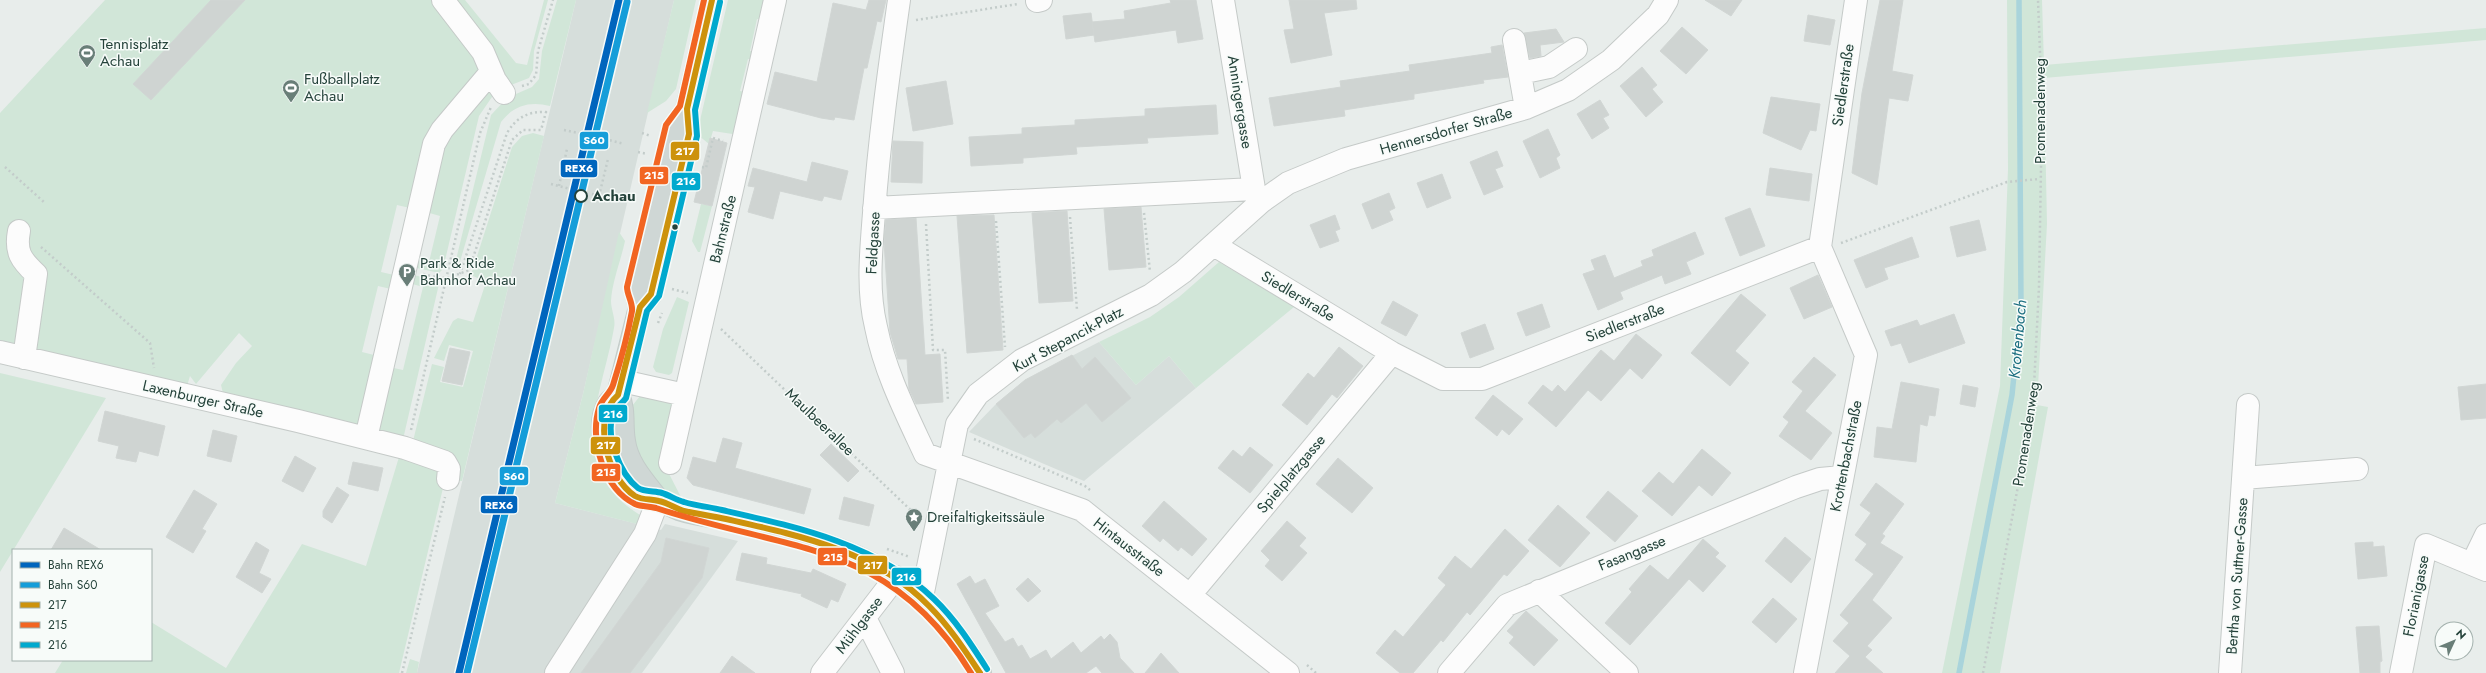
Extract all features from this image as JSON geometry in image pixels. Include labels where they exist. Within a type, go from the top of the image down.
[{"type":"main road","points":[[712,0],[687,109],[689,134],[651,294],[640,307],[620,388],[624,408],[623,431],[626,452],[637,474],[658,500],[684,510],[781,533],[842,551],[860,558],[896,577],[922,597],[954,632],[980,673]]},
{"type":"street","points":[[443,0],[483,52],[491,72],[504,93]]},
{"type":"street","name":"Bahnstraße","points":[[670,463],[702,314],[775,0]]},
{"type":"street","name":"Feldgasse","points":[[899,0],[887,80],[874,208],[870,279],[875,326],[881,350],[892,381],[925,454],[948,461]]},
{"type":"street","name":"Anningergasse","points":[[1223,0],[1258,196]]},
{"type":"street","name":"Hennersdorfer Straße","points":[[1214,245],[1258,196],[1346,159],[1526,108],[1568,90],[1611,60],[1658,15],[1667,0]]},
{"type":"street","name":"Siedlerstraße","points":[[1214,245],[1392,353],[1442,379],[1482,379],[1828,246],[1856,0]]},
{"type":"street","points":[[1514,40],[1526,108]]},
{"type":"street","points":[[1520,73],[1549,67],[1576,49]]},
{"type":"street","points":[[366,438],[434,144],[442,130],[491,72]]},
{"type":"street","points":[[874,208],[1143,195],[1258,196]]},
{"type":"street","points":[[20,231],[18,253],[23,261],[36,274],[24,358]]},
{"type":"street","name":"Kurt Stepancik-Platz","points":[[922,597],[948,461],[957,424],[978,394],[1022,360],[1152,295],[1214,245]]},
{"type":"street","name":"Krottenbachstraße","points":[[1805,673],[1866,355],[1828,246]]},
{"type":"street","name":"Laxenburger Straße","points":[[0,352],[405,448],[445,462],[449,469],[448,479]]},
{"type":"street","name":"Spielplatzgasse","points":[[1190,595],[1392,353]]},
{"type":"street","points":[[620,388],[685,395]]},
{"type":"street","name":"Bertha von Suttner-Gasse","points":[[2230,673],[2248,405]]},
{"type":"street","name":"Hintausstraße","points":[[948,461],[1082,510],[1190,595],[1297,668]]},
{"type":"street","name":"Bertha von Suttner-Gasse","points":[[2243,478],[2357,469]]},
{"type":"street","name":"Fasangasse","points":[[1449,673],[1506,605],[1796,487],[1820,479],[1842,477]]},
{"type":"street","points":[[556,673],[640,543],[649,525],[658,500]]},
{"type":"street","name":"Florianigasse","points":[[2401,673],[2426,544],[2479,567],[2486,535]]},
{"type":"street","name":"Mühlgasse","points":[[822,673],[896,577]]},
{"type":"street","points":[[1539,591],[1627,673]]},
{"type":"street","points":[[865,618],[893,673]]},
{"type":"path","points":[[405,448],[484,119],[495,101],[504,93],[529,84],[536,75],[538,51],[553,0]]},
{"type":"path","points":[[896,23],[1039,0]]},
{"type":"path","name":"Promenadenweg","points":[[1983,673],[2033,406],[2040,287],[2039,179],[2042,105],[2038,0]]},
{"type":"path","points":[[446,279],[460,274],[469,270],[512,140],[523,130],[541,130],[546,112],[536,112],[521,117],[506,133],[460,274]]},
{"type":"path","points":[[572,127],[573,132]]},
{"type":"path","points":[[564,130],[583,134]]},
{"type":"path","points":[[605,139],[624,144]]},
{"type":"path","points":[[702,167],[706,168],[712,144]]},
{"type":"path","points":[[559,186],[567,149]]},
{"type":"path","points":[[599,196],[608,159]]},
{"type":"path","points":[[5,167],[45,203]]},
{"type":"path","points":[[1828,246],[2007,182],[2039,179]]},
{"type":"path","points":[[551,184],[570,189]]},
{"type":"path","points":[[592,194],[611,198]]},
{"type":"path","points":[[1143,195],[1152,295]]},
{"type":"path","points":[[1068,199],[1078,332]]},
{"type":"path","points":[[995,202],[1007,372]]},
{"type":"path","points":[[925,206],[933,350],[945,350],[949,414],[967,436],[1085,486],[1091,491]]},
{"type":"path","points":[[38,245],[150,343],[155,374],[152,387]]},
{"type":"path","points":[[669,295],[674,281]]},
{"type":"path","points":[[672,289],[686,293]]},
{"type":"path","points":[[656,328],[664,308]]},
{"type":"path","name":"Maulbeerallee","points":[[702,314],[711,319],[792,395],[934,534]]},
{"type":"path","points":[[402,673],[448,479]]},
{"type":"path","points":[[1297,668],[1316,673]]},
{"type":"shaded area","points":[[576,0],[674,0],[583,394],[555,503],[661,530],[665,524],[738,541],[642,673],[417,673]]},
{"type":"shaded area","points":[[1099,342],[1136,385],[1169,356],[1196,388],[1084,481],[969,432],[995,405],[1025,380]]},
{"type":"green space","points":[[105,0],[432,0],[474,54],[480,67],[410,208],[397,205],[381,272],[394,275],[391,289],[378,286],[362,352],[378,356],[358,426],[224,397],[221,385],[236,363],[252,346],[239,333],[196,384],[190,376],[187,386],[0,340],[0,113]]},
{"type":"green space","points":[[454,0],[465,0],[516,63],[527,65],[544,0],[548,0],[534,51],[533,70],[529,78],[511,85]]},
{"type":"green space","points":[[557,0],[576,0],[550,106],[529,104],[517,108],[506,116],[501,122],[459,265],[456,266],[455,264],[491,115],[507,98],[532,87],[539,79],[542,51]]},
{"type":"green space","points":[[674,0],[696,0],[676,89],[666,101],[647,113]]},
{"type":"green space","points":[[728,0],[768,0],[762,20],[757,19],[750,51],[754,52],[753,60],[748,59],[740,91],[745,92],[739,135],[713,131],[709,144],[698,135],[698,129]]},
{"type":"green space","points":[[2007,0],[2042,0],[2044,65],[2486,28],[2486,40],[2044,78],[2047,224],[2037,405],[2048,407],[2000,673],[1942,673],[2000,386],[2008,169]]},
{"type":"green space","points":[[487,89],[494,94],[479,116],[443,269],[439,273],[417,268],[415,259],[429,262],[440,216],[426,212],[441,148]]},
{"type":"green space","points":[[533,133],[544,136],[462,481],[453,480],[413,441],[432,364],[444,367],[440,382],[463,387],[473,351],[449,345],[444,361],[434,358],[453,321],[458,318],[473,322],[486,282],[471,275],[512,147],[522,136]]},
{"type":"green space","points":[[701,204],[712,206],[700,252],[698,252],[692,241]]},
{"type":"green space","points":[[619,232],[625,241],[611,301],[614,324],[609,354],[597,404],[594,429],[595,453],[602,475],[616,496],[640,515],[637,524],[555,503],[583,394]]},
{"type":"green space","points":[[1219,262],[1294,307],[1196,388],[1169,356],[1136,385],[1099,342],[1150,317],[1179,297]]},
{"type":"green space","points":[[414,275],[437,281],[439,284],[404,435],[402,438],[382,437],[376,428],[389,367],[403,370],[423,287],[409,283]]},
{"type":"green space","points":[[677,297],[689,302],[672,373],[669,375],[656,372],[653,367],[663,329]]},
{"type":"green space","points":[[0,373],[106,398],[14,549],[12,549],[12,552],[0,572]]},
{"type":"green space","points":[[647,395],[673,401],[665,466],[682,499],[666,492],[653,481],[633,446],[632,406],[640,396]]},
{"type":"green space","points":[[399,457],[438,464],[443,488],[399,673],[55,673],[62,661],[152,661],[152,623],[226,668],[302,544],[366,566]]},
{"type":"green space","points":[[410,659],[419,662],[417,673],[406,673]]},
{"type":"building","points":[[211,0],[245,0],[151,100],[133,84]]},
{"type":"building","points":[[869,0],[886,0],[881,22],[877,21],[867,68],[864,68],[854,120],[835,117],[834,120],[821,118],[767,104],[775,72],[817,82],[833,3],[866,10]]},
{"type":"building","points":[[1170,0],[1196,0],[1203,39],[1178,43],[1176,30],[1095,42],[1092,22],[1125,19],[1124,11],[1171,3]]},
{"type":"building","points":[[1289,0],[1356,0],[1357,9],[1324,13],[1332,55],[1291,63],[1284,30],[1294,29]]},
{"type":"building","points":[[1705,0],[1742,0],[1731,16]]},
{"type":"building","points":[[1880,0],[1903,0],[1892,71],[1913,75],[1908,101],[1889,98],[1877,185],[1852,173],[1862,93]]},
{"type":"building","points":[[1091,13],[1094,35],[1066,39],[1063,16]]},
{"type":"building","points":[[1808,15],[1835,20],[1830,45],[1804,41]]},
{"type":"building","points":[[1682,27],[1708,50],[1686,74],[1660,51]]},
{"type":"building","points":[[1556,29],[1564,42],[1540,45],[1541,56],[1530,58],[1524,33]]},
{"type":"building","points":[[1502,45],[1508,77],[1483,80],[1484,83],[1414,94],[1414,99],[1344,110],[1345,116],[1274,126],[1269,98],[1341,87],[1340,81],[1410,71],[1409,65],[1492,53],[1491,47]]},
{"type":"building","points":[[1642,67],[1657,85],[1652,89],[1663,102],[1646,117],[1620,86]]},
{"type":"building","points":[[946,81],[953,124],[913,131],[906,88]]},
{"type":"building","points":[[1771,97],[1820,104],[1816,131],[1810,130],[1801,150],[1763,133]]},
{"type":"building","points":[[1600,100],[1609,115],[1603,118],[1609,128],[1592,139],[1577,114]]},
{"type":"building","points":[[1216,105],[1218,134],[1147,138],[1148,143],[1076,147],[1077,154],[1023,158],[1023,163],[971,166],[969,137],[1022,134],[1022,128],[1075,125],[1075,120],[1145,116],[1145,109]]},
{"type":"building","points":[[1548,129],[1560,155],[1556,158],[1560,168],[1540,178],[1523,141]]},
{"type":"building","points":[[710,138],[727,143],[712,206],[694,202]]},
{"type":"building","points":[[893,141],[923,142],[922,183],[891,182]]},
{"type":"building","points":[[1497,151],[1503,166],[1495,169],[1503,187],[1484,195],[1470,162]]},
{"type":"building","points":[[812,162],[848,171],[841,200],[824,196],[822,201],[780,191],[773,219],[748,212],[755,187],[748,186],[753,168],[807,182]]},
{"type":"building","points":[[1770,168],[1812,174],[1809,201],[1766,195]]},
{"type":"building","points":[[1442,174],[1451,198],[1427,208],[1417,183]]},
{"type":"building","points":[[1389,193],[1395,208],[1389,211],[1393,220],[1372,229],[1362,204]]},
{"type":"building","points":[[1141,207],[1146,267],[1109,270],[1104,209]]},
{"type":"building","points":[[1750,208],[1765,246],[1740,256],[1725,218]]},
{"type":"building","points":[[1067,211],[1073,301],[1039,303],[1032,213]]},
{"type":"building","points":[[994,215],[1003,350],[967,353],[957,216]]},
{"type":"building","points":[[1335,215],[1340,229],[1335,231],[1339,241],[1320,248],[1310,225]]},
{"type":"building","points":[[916,218],[925,355],[940,354],[943,402],[916,404],[909,389],[907,359],[898,359],[890,332],[884,242],[886,220]]},
{"type":"building","points":[[1979,220],[1986,250],[1957,257],[1950,227]]},
{"type":"building","points":[[1695,232],[1704,254],[1686,262],[1691,274],[1665,284],[1662,275],[1620,292],[1623,299],[1598,310],[1583,274],[1595,270],[1591,260],[1605,255],[1614,278],[1643,266],[1641,261],[1654,256],[1652,250]]},
{"type":"building","points":[[1912,237],[1919,257],[1884,268],[1888,279],[1866,288],[1854,260]]},
{"type":"building","points":[[1818,275],[1832,307],[1804,319],[1790,288]]},
{"type":"building","points":[[1741,294],[1766,315],[1735,351],[1749,363],[1730,386],[1691,353]]},
{"type":"building","points":[[1393,301],[1418,315],[1406,336],[1381,323]]},
{"type":"building","points":[[1542,304],[1550,327],[1526,336],[1517,313]]},
{"type":"building","points":[[1954,314],[1965,343],[1909,363],[1901,343],[1891,346],[1885,331],[1917,320],[1920,326]]},
{"type":"building","points":[[1485,324],[1494,349],[1470,358],[1461,333]]},
{"type":"building","points":[[1636,334],[1662,355],[1642,379],[1630,368],[1601,401],[1588,390],[1556,427],[1528,403],[1543,385],[1552,392],[1558,385],[1565,392],[1601,350],[1614,361]]},
{"type":"building","points":[[1339,347],[1363,366],[1337,398],[1332,394],[1307,425],[1282,405],[1308,373],[1314,378]]},
{"type":"building","points":[[450,348],[470,352],[462,385],[442,381]]},
{"type":"building","points":[[1072,355],[1082,369],[1095,357],[1131,398],[1102,422],[1086,403],[1061,423],[1057,419],[1035,438],[1031,433],[1024,438],[996,404],[1025,380]]},
{"type":"building","points":[[1814,357],[1836,375],[1805,411],[1832,433],[1811,460],[1779,436],[1789,422],[1783,417],[1803,391],[1792,382]]},
{"type":"building","points":[[1901,382],[1939,389],[1935,416],[1929,415],[1927,426],[1920,424],[1916,462],[1874,457],[1877,427],[1892,429]]},
{"type":"building","points":[[2486,384],[2486,418],[2461,420],[2458,387]]},
{"type":"building","points":[[1963,385],[1978,388],[1975,407],[1960,404]]},
{"type":"building","points":[[1493,395],[1523,419],[1509,435],[1502,429],[1497,436],[1475,418]]},
{"type":"building","points":[[105,411],[165,426],[158,456],[139,451],[136,462],[116,458],[119,446],[98,441]]},
{"type":"building","points":[[213,430],[237,436],[231,462],[207,456]]},
{"type":"building","points":[[723,438],[742,443],[735,468],[811,489],[804,514],[693,485],[687,478],[693,457],[716,463]]},
{"type":"building","points":[[831,444],[859,471],[848,482],[820,455]]},
{"type":"building","points":[[1250,447],[1273,465],[1250,493],[1218,468],[1233,450],[1242,457]]},
{"type":"building","points":[[1702,449],[1731,473],[1712,496],[1699,485],[1672,516],[1642,491],[1659,472],[1673,484]]},
{"type":"building","points":[[295,456],[316,468],[303,492],[282,481]]},
{"type":"building","points":[[1338,458],[1373,488],[1352,513],[1316,484]]},
{"type":"building","points":[[353,462],[383,468],[378,491],[348,484]]},
{"type":"building","points":[[1876,483],[1904,504],[1882,534],[1885,536],[1880,543],[1903,557],[1872,600],[1892,618],[1867,646],[1872,650],[1865,657],[1883,673],[1835,673],[1850,656],[1833,641],[1849,623],[1840,615],[1874,574],[1855,560],[1867,544],[1855,535],[1871,513],[1860,505]]},
{"type":"building","points":[[337,487],[349,495],[332,523],[323,517],[323,511]]},
{"type":"building","points":[[194,490],[217,504],[202,529],[206,531],[193,553],[166,537]]},
{"type":"building","points":[[1608,491],[1638,516],[1615,542],[1586,517]]},
{"type":"building","points":[[844,497],[874,505],[869,526],[839,519]]},
{"type":"building","points":[[1164,501],[1207,539],[1192,556],[1181,547],[1178,551],[1163,538],[1160,542],[1142,526]]},
{"type":"building","points":[[1558,505],[1590,533],[1560,567],[1528,540]]},
{"type":"building","points":[[1287,521],[1306,538],[1299,546],[1307,553],[1282,581],[1265,566],[1270,560],[1261,551]]},
{"type":"building","points":[[64,528],[99,549],[52,549]]},
{"type":"building","points":[[1505,529],[1529,551],[1507,576],[1504,574],[1470,615],[1467,612],[1443,642],[1441,640],[1413,673],[1400,673],[1376,653],[1395,630],[1403,637],[1446,585],[1438,578],[1455,556],[1471,569]]},
{"type":"building","points":[[1785,537],[1811,559],[1791,583],[1765,561]]},
{"type":"building","points":[[666,538],[709,548],[702,578],[630,673],[581,673],[661,562]]},
{"type":"building","points":[[1703,539],[1719,553],[1715,557],[1726,566],[1703,592],[1689,579],[1630,645],[1605,623],[1632,592],[1629,589],[1650,565],[1668,580]]},
{"type":"building","points":[[256,542],[269,550],[259,573],[271,579],[262,593],[236,577]]},
{"type":"building","points":[[2373,542],[2373,547],[2384,546],[2387,576],[2358,579],[2355,543]]},
{"type":"building","points":[[742,553],[767,558],[766,564],[811,573],[813,569],[846,584],[838,602],[831,599],[827,608],[801,596],[802,594],[736,580]]},
{"type":"building","points":[[970,576],[975,584],[985,579],[999,606],[985,613],[1005,642],[1013,638],[1018,647],[1022,645],[1030,659],[1046,650],[1051,659],[1073,642],[1081,653],[1101,636],[1104,640],[1110,634],[1117,642],[1120,658],[1134,673],[1102,673],[1096,666],[1086,673],[1006,673],[957,584]]},
{"type":"building","points":[[1028,578],[1041,591],[1028,602],[1016,589]]},
{"type":"building","points":[[1773,598],[1797,619],[1776,643],[1752,622]]},
{"type":"building","points":[[1526,611],[1558,640],[1534,666],[1509,643],[1514,637],[1507,631]]},
{"type":"building","points":[[2379,626],[2382,661],[2380,662],[2380,673],[2360,673],[2356,627]]},
{"type":"building","points":[[1161,653],[1179,673],[1145,673]]},
{"type":"building","points":[[732,656],[755,673],[720,673]]},
{"type":"waterway","name":"Krottenbach","points":[[1959,673],[2012,395],[2021,305],[2019,0]]},
{"type":"rail line","name":"REX6","points":[[459,673],[619,0]]},
{"type":"rail line","name":"S60","points":[[467,673],[627,2]]},
{"type":"transit line","name":"215","points":[[704,0],[680,106],[666,125],[627,287],[632,305],[632,311],[624,348],[613,385],[602,401],[596,421],[598,448],[607,475],[624,497],[640,506],[656,508],[704,522],[792,544],[832,557],[870,574],[906,597],[939,629],[971,673]]},
{"type":"transit line","name":"217","points":[[712,0],[687,109],[689,134],[651,294],[640,307],[618,395],[610,405],[605,418],[604,432],[610,462],[617,476],[625,487],[635,496],[644,499],[656,500],[684,511],[753,525],[807,539],[834,548],[885,571],[908,587],[929,606],[956,638],[980,673]]},
{"type":"transit line","name":"216","points":[[720,2],[695,110],[697,136],[659,296],[647,311],[626,398],[616,409],[611,423],[613,444],[620,464],[631,482],[640,489],[662,493],[689,503],[750,516],[807,531],[862,551],[887,564],[912,580],[942,607],[962,632],[987,669]]},
{"type":"place","name":"Tennisplatz Achau","points":[[87,68]]},
{"type":"place","name":"Fußballplatz Achau","points":[[291,103]]},
{"type":"place","name":"Achau","points":[[581,196]]},
{"type":"place","name":"Park & Ride Bahnhof Achau","points":[[407,287]]},
{"type":"place","name":"Dreifaltigkeitssäule","points":[[914,532]]}]
